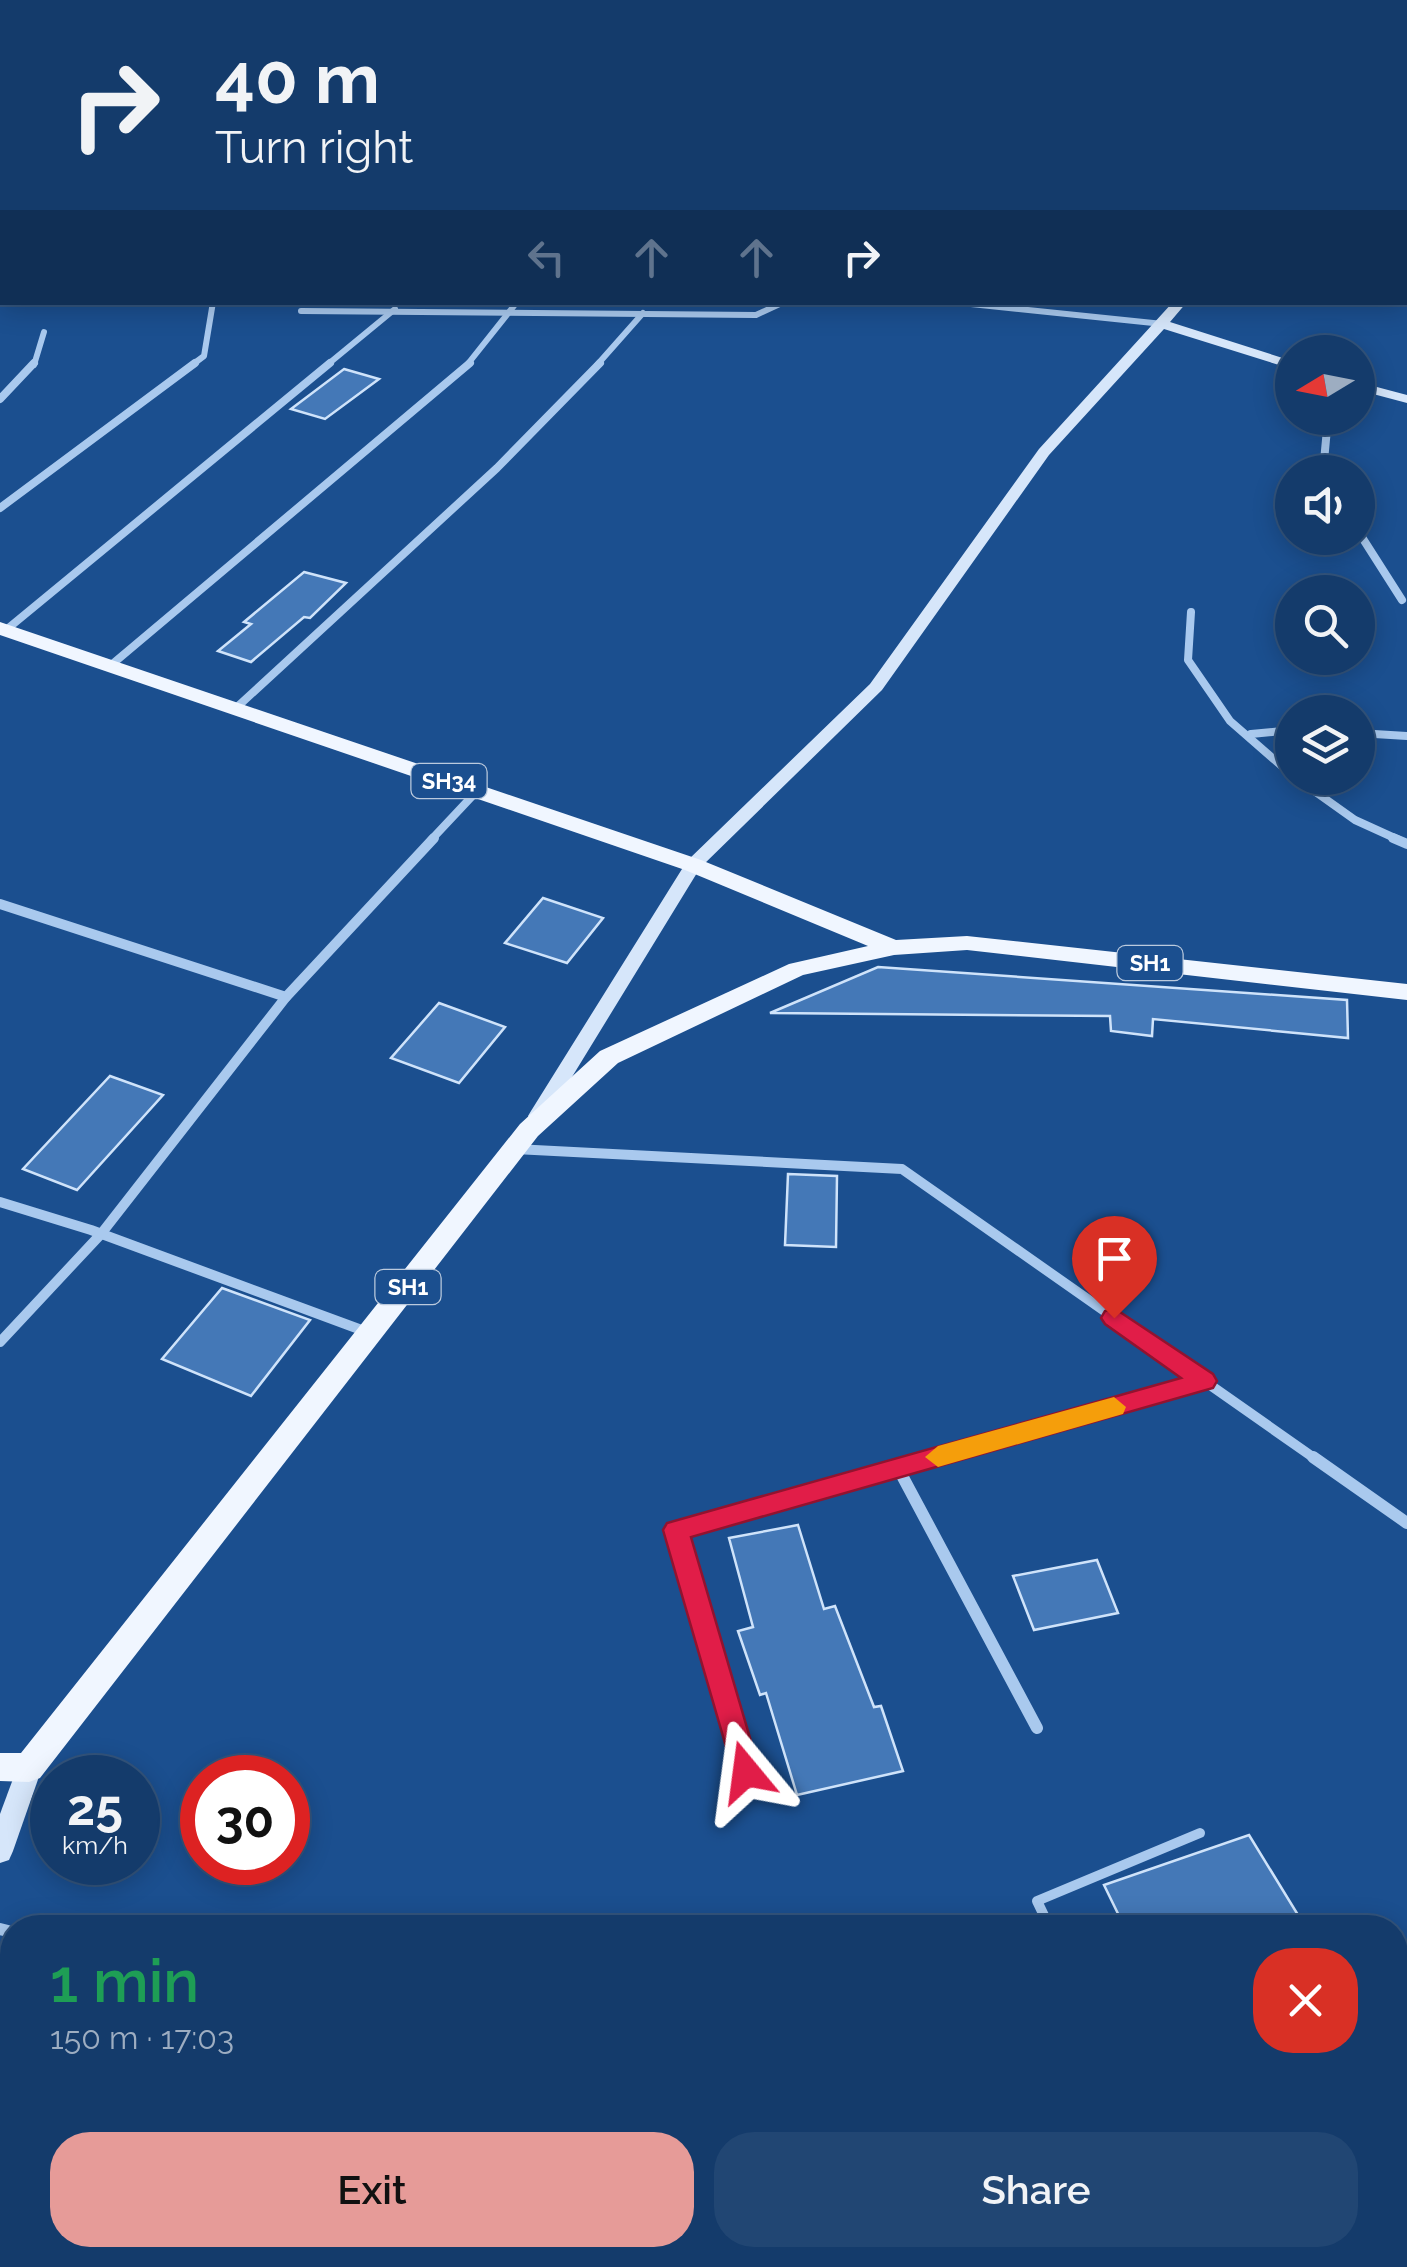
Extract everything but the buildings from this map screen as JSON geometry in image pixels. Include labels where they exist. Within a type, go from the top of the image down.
[{"type":"main road","points":[[521,1140],[693,865],[876,687],[1044,452],[1179,305]]},
{"type":"main road","points":[[1163,324],[1275,360]]},
{"type":"main road","points":[[1375,391],[1407,399]]},
{"type":"main road","name":"SH34","points":[[3,629],[693,865],[894,948]]},
{"type":"main road","name":"SH1","points":[[15,1768],[372,1334],[521,1140],[609,1058],[797,969],[894,948],[967,943],[1407,992]]},
{"type":"main road","points":[[0,1851],[15,1768]]},
{"type":"street","points":[[0,508],[204,356],[212,305]]},
{"type":"street","points":[[301,311],[515,306],[756,315],[778,305]]},
{"type":"street","points":[[981,305],[1163,324]]},
{"type":"street","points":[[110,666],[478,356],[515,306]]},
{"type":"street","points":[[3,629],[396,309]]},
{"type":"street","points":[[236,708],[520,446],[594,372],[643,313]]},
{"type":"street","points":[[0,399],[33,367],[44,332]]},
{"type":"street","points":[[1374,555],[1405,602]]},
{"type":"street","points":[[1191,612],[1188,660],[1230,721],[1251,734],[1261,752],[1275,762]]},
{"type":"street","points":[[1251,734],[1275,732]]},
{"type":"street","points":[[1375,734],[1407,736]]},
{"type":"street","points":[[0,1342],[101,1234],[286,997],[477,791]]},
{"type":"street","points":[[1320,795],[1355,820],[1407,844]]},
{"type":"street","points":[[0,904],[286,997]]},
{"type":"street","points":[[521,1140],[902,1169],[1407,1523]]},
{"type":"street","points":[[0,1202],[101,1234],[372,1334]]},
{"type":"street","points":[[746,1772],[676,1530],[1204,1381]]},
{"type":"street","points":[[898,1468],[1037,1728]]},
{"type":"street","points":[[1392,1513],[1407,1512]]},
{"type":"lane","points":[[1044,1915],[1037,1900],[1200,1834]]},
{"type":"slow traffic","points":[[938,1457],[1114,1407]]},
{"type":"route","points":[[746,1772],[676,1530],[1204,1381],[1114,1318]]}]
